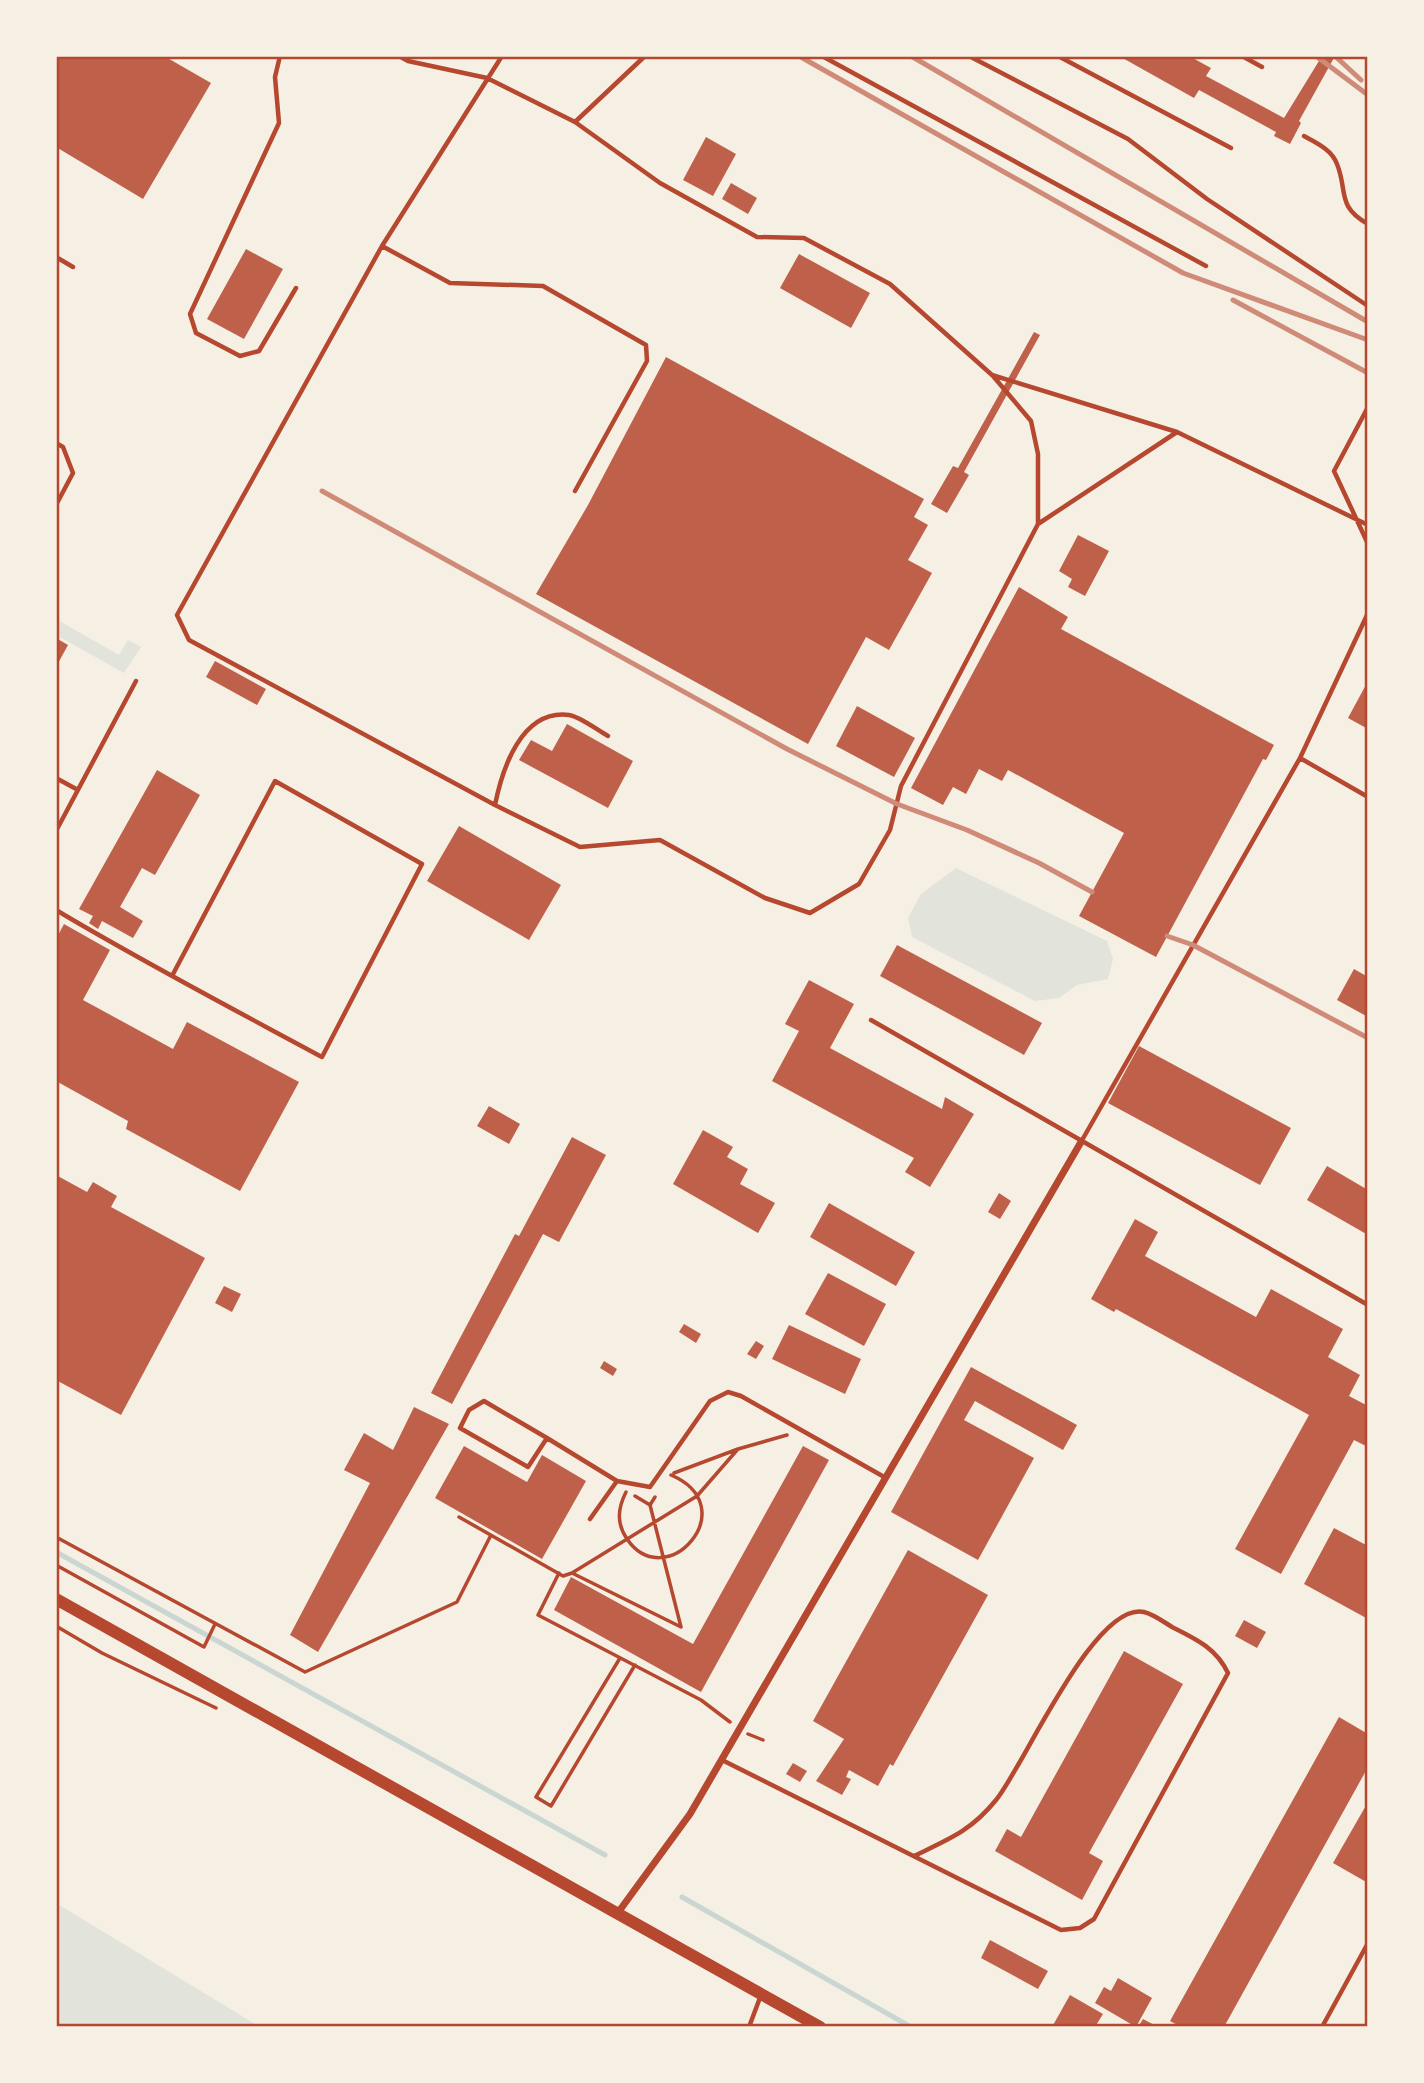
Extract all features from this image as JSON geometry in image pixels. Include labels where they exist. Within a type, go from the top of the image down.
[{"type":"main road","points":[[56,1599],[820,2027]]},
{"type":"street","points":[[617,1915],[690,1814],[1081,1142]]},
{"type":"lane","points":[[280,56],[275,78],[279,123],[190,314],[196,333],[240,356],[259,351],[296,288]]},
{"type":"lane","points":[[399,56],[408,61],[487,78],[575,122],[660,183],[757,237],[804,238],[890,284],[992,375],[1031,421],[1038,454],[1038,524],[901,786],[890,830],[859,884],[810,913],[765,898],[660,840],[580,847],[495,805],[189,640],[177,615],[382,246],[487,78],[502,56]]},
{"type":"lane","points":[[575,122],[645,56]]},
{"type":"lane","points":[[822,56],[1206,266]]},
{"type":"lane","points":[[969,56],[1128,139],[1207,199],[1368,306]]},
{"type":"lane","points":[[1058,56],[1231,148]]},
{"type":"lane","points":[[1242,56],[1262,67]]},
{"type":"lane","points":[[1304,136],[1326,149],[1337,164],[1343,201],[1358,218],[1368,224]]},
{"type":"lane","points":[[382,246],[450,283],[543,286],[646,345],[647,361],[575,491]]},
{"type":"lane","points":[[56,257],[73,267]]},
{"type":"lane","points":[[992,375],[1177,432],[1368,525]]},
{"type":"lane","points":[[1368,407],[1334,471],[1368,544]]},
{"type":"lane","points":[[1038,524],[1177,432]]},
{"type":"lane","points":[[56,443],[63,447],[73,473],[56,505]]},
{"type":"lane","points":[[1081,1142],[1300,758],[1368,613]]},
{"type":"lane","points":[[56,831],[136,681]]},
{"type":"lane","points":[[495,805],[501,773],[522,734],[542,720],[569,715],[608,736]]},
{"type":"lane","points":[[1300,758],[1368,797]]},
{"type":"lane","points":[[56,778],[78,790]]},
{"type":"lane","points":[[56,910],[172,976],[322,1057],[422,864],[275,782],[172,976]]},
{"type":"lane","points":[[871,1020],[1368,1305]]},
{"type":"lane","points":[[547,1438],[528,1466],[460,1428],[469,1410],[484,1401],[547,1438],[617,1481],[650,1487],[710,1401],[728,1392],[741,1396],[886,1478]]},
{"type":"lane","points":[[590,1519],[617,1481]]},
{"type":"lane","points":[[722,1760],[1061,1930],[1080,1928],[1094,1919],[1228,1673],[1219,1656],[1202,1643],[1143,1611],[1125,1615],[1103,1635],[1058,1691],[998,1798],[968,1830],[914,1856]]},
{"type":"lane","points":[[1322,2027],[1368,1943]]},
{"type":"lane","points":[[749,2027],[761,1994]]},
{"type":"path","points":[[664,1483],[669,1474],[802,1430]]},
{"type":"path","points":[[459,1517],[563,1576],[697,1496],[738,1449]]},
{"type":"path","points":[[572,1573],[681,1627],[663,1556],[655,1522],[650,1505],[626,1491],[619,1518],[622,1532],[642,1553],[663,1556],[684,1550],[694,1540],[702,1514],[697,1496],[685,1481],[669,1474]]},
{"type":"path","points":[[650,1505],[657,1494]]},
{"type":"path","points":[[56,1536],[304,1672],[457,1602],[491,1535]]},
{"type":"path","points":[[56,1565],[204,1647],[215,1624]]},
{"type":"path","points":[[559,1573],[538,1615],[701,1700],[740,1730],[763,1741]]},
{"type":"path","points":[[620,1658],[536,1797],[551,1806],[635,1665]]},
{"type":"shaded area","points":[[56,619],[119,655],[128,640],[141,647],[124,673],[56,635]]},
{"type":"shaded area","points":[[956,868],[1107,941],[1113,959],[1108,979],[1077,985],[1059,998],[1035,1001],[912,937],[908,918],[921,894]]},
{"type":"shaded area","points":[[56,1903],[260,2027],[56,2027]]},
{"type":"building","points":[[56,56],[164,56],[211,83],[143,199],[56,147]]},
{"type":"building","points":[[1119,56],[1189,56],[1211,68],[1206,76],[1284,118],[1322,56],[1335,56],[1299,121],[1301,123],[1290,144],[1274,136],[1276,132],[1199,90],[1194,98]]},
{"type":"building","points":[[706,137],[736,154],[713,196],[683,180]]},
{"type":"building","points":[[731,183],[757,198],[748,214],[722,199]]},
{"type":"building","points":[[246,249],[283,269],[244,339],[207,319]]},
{"type":"building","points":[[799,254],[870,293],[851,328],[780,288]]},
{"type":"building","points":[[1034,332],[1040,335],[964,472],[969,475],[947,513],[931,504],[953,466],[958,468]]},
{"type":"building","points":[[666,357],[924,499],[914,517],[928,525],[908,560],[932,573],[889,650],[866,637],[808,744],[536,594],[588,505]]},
{"type":"building","points":[[1078,535],[1109,551],[1085,596],[1068,587],[1072,579],[1059,571]]},
{"type":"building","points":[[1019,587],[1068,617],[1061,629],[1274,745],[1266,760],[1263,759],[1156,957],[1079,916],[1124,833],[1008,770],[1002,781],[979,769],[966,794],[953,787],[943,805],[911,788]]},
{"type":"building","points":[[56,638],[68,645],[56,667]]},
{"type":"building","points":[[215,661],[266,689],[257,705],[206,677]]},
{"type":"building","points":[[1368,681],[1368,729],[1348,718]]},
{"type":"building","points":[[857,706],[915,738],[894,777],[836,746]]},
{"type":"building","points":[[567,724],[633,761],[608,808],[519,760],[531,740],[552,751]]},
{"type":"building","points":[[157,770],[200,795],[155,875],[142,868],[120,907],[143,921],[133,938],[102,921],[98,929],[89,923],[93,916],[79,909]]},
{"type":"building","points":[[459,826],[561,885],[529,940],[427,881]]},
{"type":"building","points":[[64,924],[110,950],[83,1000],[173,1049],[187,1022],[299,1082],[240,1191],[126,1129],[128,1121],[56,1081],[56,939]]},
{"type":"building","points":[[897,945],[1042,1023],[1024,1055],[880,976]]},
{"type":"building","points":[[1354,969],[1368,977],[1368,1017],[1337,1000]]},
{"type":"building","points":[[809,980],[854,1004],[830,1048],[942,1109],[945,1097],[974,1114],[930,1187],[905,1172],[914,1158],[772,1081],[799,1031],[785,1024]]},
{"type":"building","points":[[1139,1046],[1291,1128],[1260,1185],[1108,1103]]},
{"type":"building","points":[[489,1106],[520,1124],[509,1144],[477,1126]]},
{"type":"building","points":[[703,1130],[733,1147],[727,1157],[748,1169],[740,1184],[775,1203],[758,1233],[673,1184]]},
{"type":"building","points":[[572,1137],[606,1155],[559,1242],[543,1234],[452,1404],[431,1393],[515,1234],[519,1236]]},
{"type":"building","points":[[1327,1166],[1368,1190],[1368,1235],[1307,1200]]},
{"type":"building","points":[[56,1175],[87,1192],[93,1182],[117,1196],[111,1207],[205,1258],[121,1415],[56,1380]]},
{"type":"building","points":[[999,1193],[1011,1201],[1000,1219],[988,1212]]},
{"type":"building","points":[[829,1203],[915,1252],[896,1286],[810,1237]]},
{"type":"building","points":[[1135,1219],[1158,1232],[1145,1256],[1256,1317],[1271,1289],[1343,1329],[1328,1357],[1360,1375],[1349,1396],[1368,1406],[1368,1447],[1354,1440],[1281,1574],[1235,1549],[1309,1415],[1116,1309],[1114,1312],[1091,1299]]},
{"type":"building","points":[[828,1273],[886,1304],[864,1346],[805,1314]]},
{"type":"building","points":[[224,1286],[241,1294],[232,1312],[215,1303]]},
{"type":"building","points":[[684,1324],[701,1334],[696,1343],[679,1332]]},
{"type":"building","points":[[789,1325],[861,1359],[845,1394],[772,1359]]},
{"type":"building","points":[[756,1341],[764,1346],[756,1359],[747,1354]]},
{"type":"building","points":[[604,1361],[617,1369],[613,1376],[600,1368]]},
{"type":"building","points":[[971,1367],[1077,1425],[1063,1450],[975,1401],[964,1420],[1034,1458],[978,1560],[891,1512]]},
{"type":"building","points":[[414,1407],[449,1424],[318,1652],[290,1635],[370,1483],[344,1470],[364,1433],[393,1450]]},
{"type":"building","points":[[464,1446],[527,1482],[542,1455],[586,1481],[542,1559],[435,1498]]},
{"type":"building","points":[[803,1446],[829,1460],[701,1692],[554,1610],[571,1577],[693,1644]]},
{"type":"building","points":[[1334,1528],[1368,1546],[1368,1619],[1304,1584]]},
{"type":"building","points":[[908,1550],[988,1595],[893,1766],[890,1764],[878,1786],[849,1770],[846,1777],[851,1779],[842,1795],[816,1781],[844,1739],[813,1721]]},
{"type":"building","points":[[1244,1620],[1266,1632],[1257,1648],[1235,1636]]},
{"type":"building","points":[[1124,1651],[1183,1684],[1089,1853],[1103,1861],[1082,1900],[995,1851],[1007,1829],[1021,1837]]},
{"type":"building","points":[[1339,1717],[1368,1734],[1368,1767],[1224,2027],[1181,2027],[1170,2021]]},
{"type":"building","points":[[793,1763],[807,1771],[800,1782],[786,1774]]},
{"type":"building","points":[[1368,1802],[1368,1883],[1333,1863]]},
{"type":"building","points":[[990,1940],[1048,1971],[1038,1989],[981,1958]]},
{"type":"building","points":[[1118,1978],[1152,1998],[1136,2027],[1095,2003],[1104,1987],[1111,1991]]},
{"type":"building","points":[[1070,1995],[1103,2014],[1095,2027],[1052,2027]]},
{"type":"building","points":[[1143,2019],[1158,2027],[1138,2027]]},
{"type":"waterway","points":[[56,1552],[605,1855]]},
{"type":"waterway","points":[[682,1897],[911,2027]]},
{"type":"railway","points":[[799,56],[1183,273],[1368,340]]},
{"type":"railway","points":[[911,56],[1368,322]]},
{"type":"railway","points":[[1316,56],[1368,95]]},
{"type":"railway","points":[[1335,56],[1361,80]]},
{"type":"railway","points":[[1233,300],[1368,373]]},
{"type":"railway","points":[[322,491],[787,749],[897,804],[967,830],[1039,863],[1092,892]]},
{"type":"railway","points":[[1167,936],[1193,945],[1368,1038]]}]
